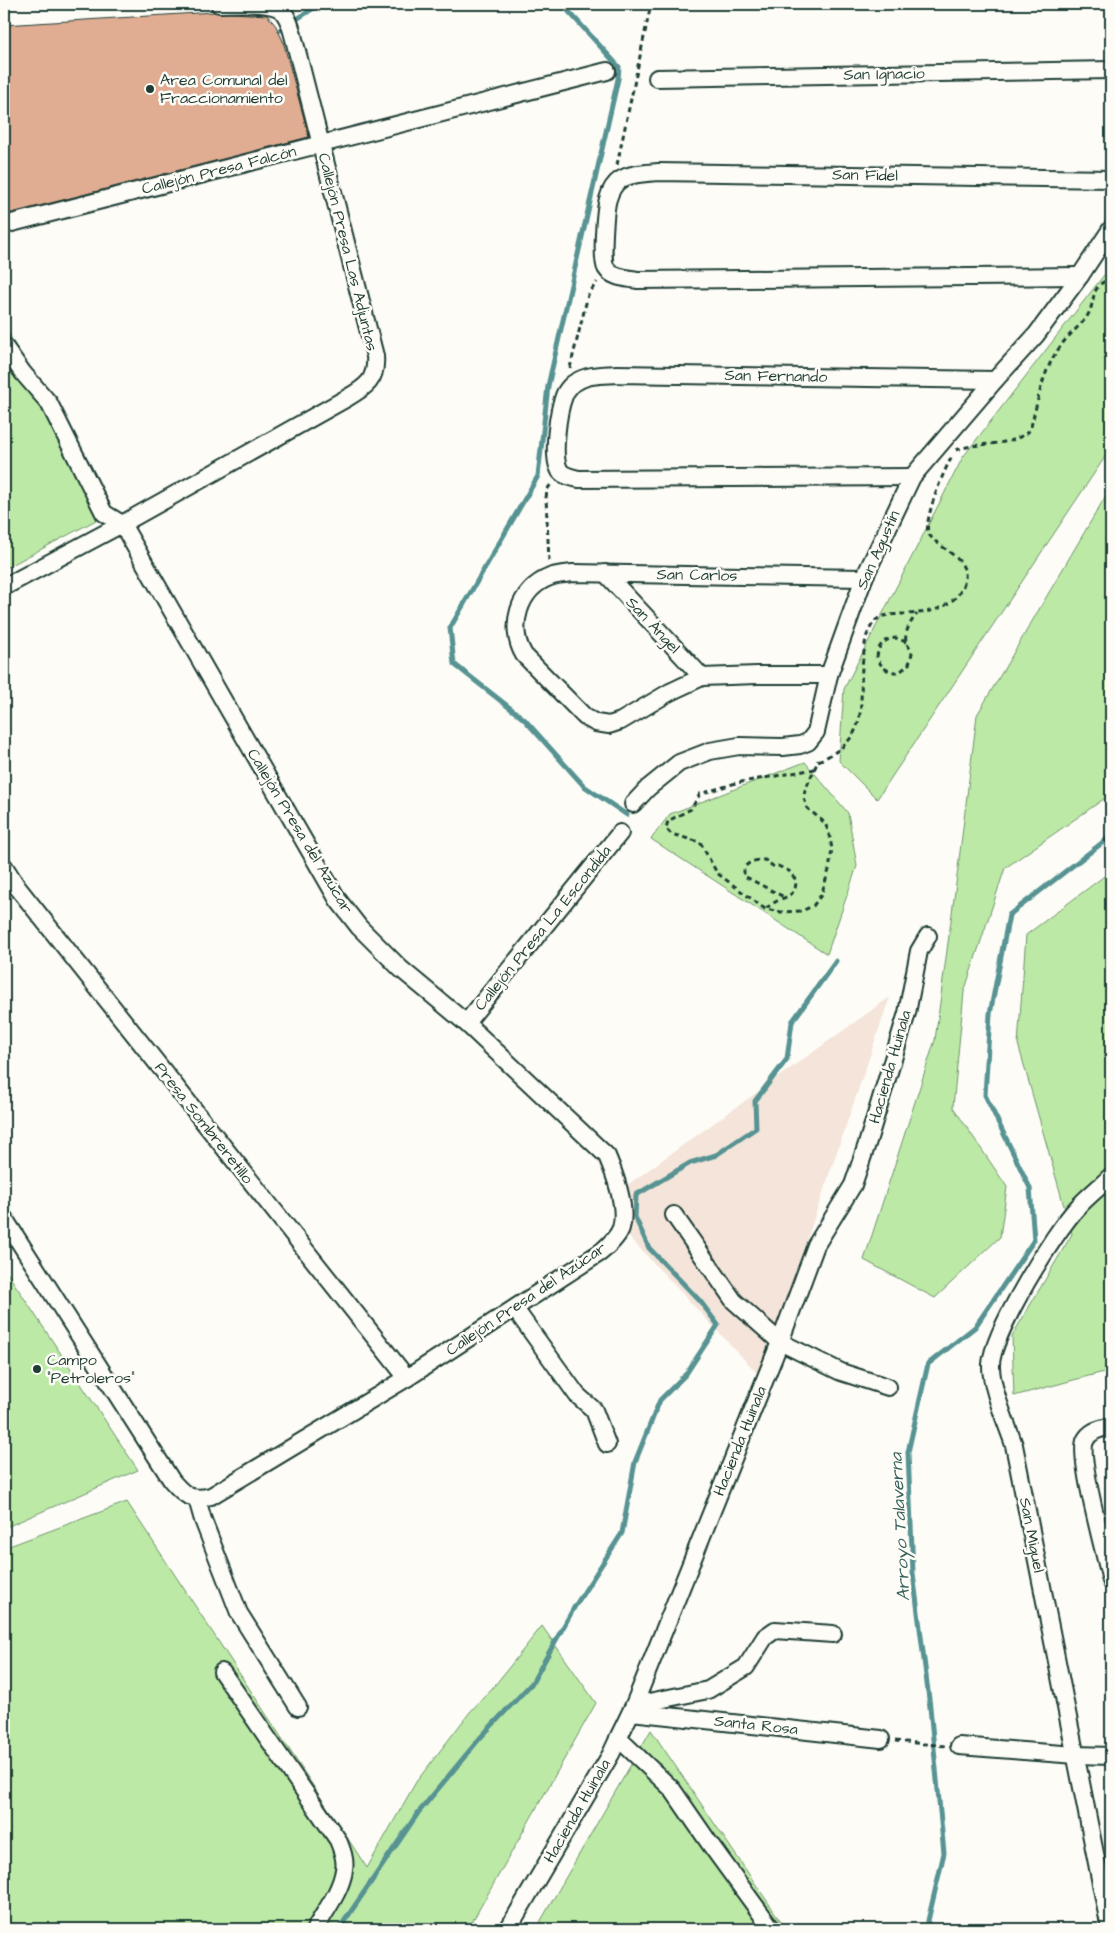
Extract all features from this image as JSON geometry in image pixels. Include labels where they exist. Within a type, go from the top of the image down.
[{"type":"street","name":"Callejón Presa Las Adjuntas","points":[[4,587],[122,524],[347,398],[363,388],[372,379],[376,367],[375,356],[292,32],[279,6],[219,4]]},
{"type":"street","name":"San Ignacio","points":[[656,78],[1111,70]]},
{"type":"street","name":"Callejón Presa Falcón","points":[[4,225],[608,71]]},
{"type":"street","name":"San Fidel","points":[[616,184],[637,174],[658,172],[1111,179]]},
{"type":"street","points":[[616,184],[607,202],[603,258],[606,269],[616,276],[637,280],[1080,276]]},
{"type":"street","name":"San Agustín","points":[[808,742],[816,732],[829,675],[864,578],[912,477],[1036,335],[1080,276],[1111,229]]},
{"type":"street","points":[[4,346],[23,374],[49,403],[104,514],[122,524]]},
{"type":"street","name":"San Fernando","points":[[564,394],[576,382],[593,376],[617,374],[995,380]]},
{"type":"street","points":[[564,394],[559,409],[556,460],[560,471],[568,476],[593,479],[912,477]]},
{"type":"street","name":"Callejón Presa del Azúcar","points":[[122,524],[338,900],[359,927],[401,969],[466,1023],[607,1156],[616,1177],[621,1209],[621,1228],[615,1238],[601,1252],[407,1378],[211,1496],[197,1499]]},
{"type":"street","name":"San Carlos","points":[[702,677],[670,692],[621,721],[608,725],[596,723],[585,717],[524,655],[517,644],[515,626],[522,600],[534,586],[550,577],[573,572],[864,578]]},
{"type":"street","name":"San Ángel","points":[[605,573],[702,677]]},
{"type":"street","points":[[702,677],[756,674],[829,675]]},
{"type":"street","points":[[634,804],[648,788],[679,763],[710,751],[739,746],[800,746],[808,742]]},
{"type":"street","name":"Callejón Presa La Escondida","points":[[466,1023],[620,833]]},
{"type":"street","name":"Presa Sombreretillo","points":[[4,866],[18,888],[407,1378]]},
{"type":"street","name":"Hacienda Huinala","points":[[508,1929],[633,1709],[780,1342],[816,1244],[852,1185],[868,1141],[907,1014],[920,951],[928,936]]},
{"type":"street","name":"San Miguel","points":[[1110,1929],[1014,1445],[992,1374],[991,1363],[1006,1322],[1028,1280],[1077,1208],[1111,1176]]},
{"type":"street","points":[[674,1215],[734,1301],[780,1342],[841,1372],[888,1387]]},
{"type":"street","points":[[4,1218],[172,1481],[186,1495],[197,1499],[203,1520],[239,1613],[298,1708]]},
{"type":"street","points":[[515,1309],[578,1395],[594,1410],[607,1444]]},
{"type":"street","points":[[1111,1426],[1096,1430],[1089,1435],[1084,1448],[1086,1470],[1111,1581]]},
{"type":"street","points":[[633,1709],[708,1690],[746,1667],[765,1637],[776,1630],[833,1634]]},
{"type":"street","points":[[222,1672],[338,1840],[344,1856],[344,1870],[339,1887],[315,1929]]},
{"type":"street","name":"Santa Rosa","points":[[633,1709],[881,1738]]},
{"type":"street","points":[[618,1738],[672,1789],[715,1852],[772,1929]]},
{"type":"street","points":[[954,1746],[1111,1756]]},
{"type":"path","points":[[616,184],[651,4]]},
{"type":"path","points":[[564,394],[588,295],[606,269]]},
{"type":"path","points":[[815,769],[736,783],[700,794],[691,809],[668,821],[666,828],[671,834],[700,842],[716,872],[765,909],[781,912],[801,911],[813,906],[821,895],[829,870],[832,849],[825,823],[807,808],[804,798],[805,790],[815,769],[818,761],[834,754],[846,744],[855,732],[861,717],[862,661],[867,634],[876,620],[886,615],[917,614],[941,608],[958,595],[964,585],[964,569],[954,555],[931,537],[928,532],[928,522],[944,469],[956,450],[968,445],[1016,440],[1030,430],[1046,372],[1055,355],[1087,317],[1098,286],[1111,278]]},
{"type":"path","points":[[550,577],[546,498],[548,490],[560,471]]},
{"type":"path","points":[[906,642],[896,638],[884,641],[880,646],[877,657],[882,668],[894,672],[905,669],[912,653],[906,642],[908,629],[917,614]]},
{"type":"path","points":[[808,742],[818,761]]},
{"type":"path","points":[[765,909],[784,897],[790,896],[794,892],[796,880],[789,871],[778,866],[774,867],[765,860],[752,861],[747,864],[744,868],[744,876],[784,897]]},
{"type":"path","points":[[905,1742],[954,1746]]},
{"type":"shaded area","points":[[890,997],[760,1376],[628,1236],[626,1186]]},
{"type":"green space","points":[[1111,266],[1111,448],[877,799],[839,761],[844,689],[963,457]]},
{"type":"green space","points":[[4,323],[98,519],[4,569]]},
{"type":"green space","points":[[1111,487],[1111,794],[1005,868],[964,992],[953,1107],[1007,1187],[1000,1237],[935,1298],[864,1260],[935,1040],[977,715]]},
{"type":"green space","points":[[805,762],[848,813],[857,866],[827,954],[651,839],[670,814]]},
{"type":"green space","points":[[1111,871],[1111,1370],[1014,1396],[1012,1336],[1072,1234],[1018,1044],[1026,935]]},
{"type":"green space","name":"Campo \"Petroleros\"","points":[[4,1268],[138,1470],[4,1528]]},
{"type":"green space","points":[[127,1502],[367,1868],[416,1782],[470,1712],[495,1685],[542,1626],[596,1703],[468,1929],[4,1929],[4,1548]]},
{"type":"green space","points":[[651,1730],[786,1929],[536,1929]]},
{"type":"building","name":"Area Comunal del Fraccionamiento","points":[[214,12],[267,15],[276,26],[283,41],[309,137],[4,215],[4,25]]},
{"type":"waterway","points":[[274,34],[320,4]]},
{"type":"waterway","points":[[562,4],[619,67],[618,79],[548,386],[538,476],[450,628],[454,664],[524,719],[584,786],[627,815]]},
{"type":"waterway","name":"Arroyo Talaverna","points":[[926,1929],[944,1853],[930,1707],[913,1573],[908,1452],[928,1364],[975,1327],[1034,1240],[1030,1188],[985,1095],[990,1014],[1009,915],[1111,836]]},
{"type":"waterway","points":[[339,1929],[418,1813],[480,1738],[532,1683],[575,1606],[622,1533],[635,1462],[660,1400],[686,1374],[718,1325],[700,1301],[649,1248],[635,1217],[636,1195],[690,1163],[716,1155],[756,1128],[755,1101],[787,1059],[792,1022],[836,961]]},
{"type":"place","name":"Area Comunal del Fraccionamiento","points":[[150,89]]},
{"type":"place","name":"Campo \"Petroleros\"","points":[[37,1369]]}]
